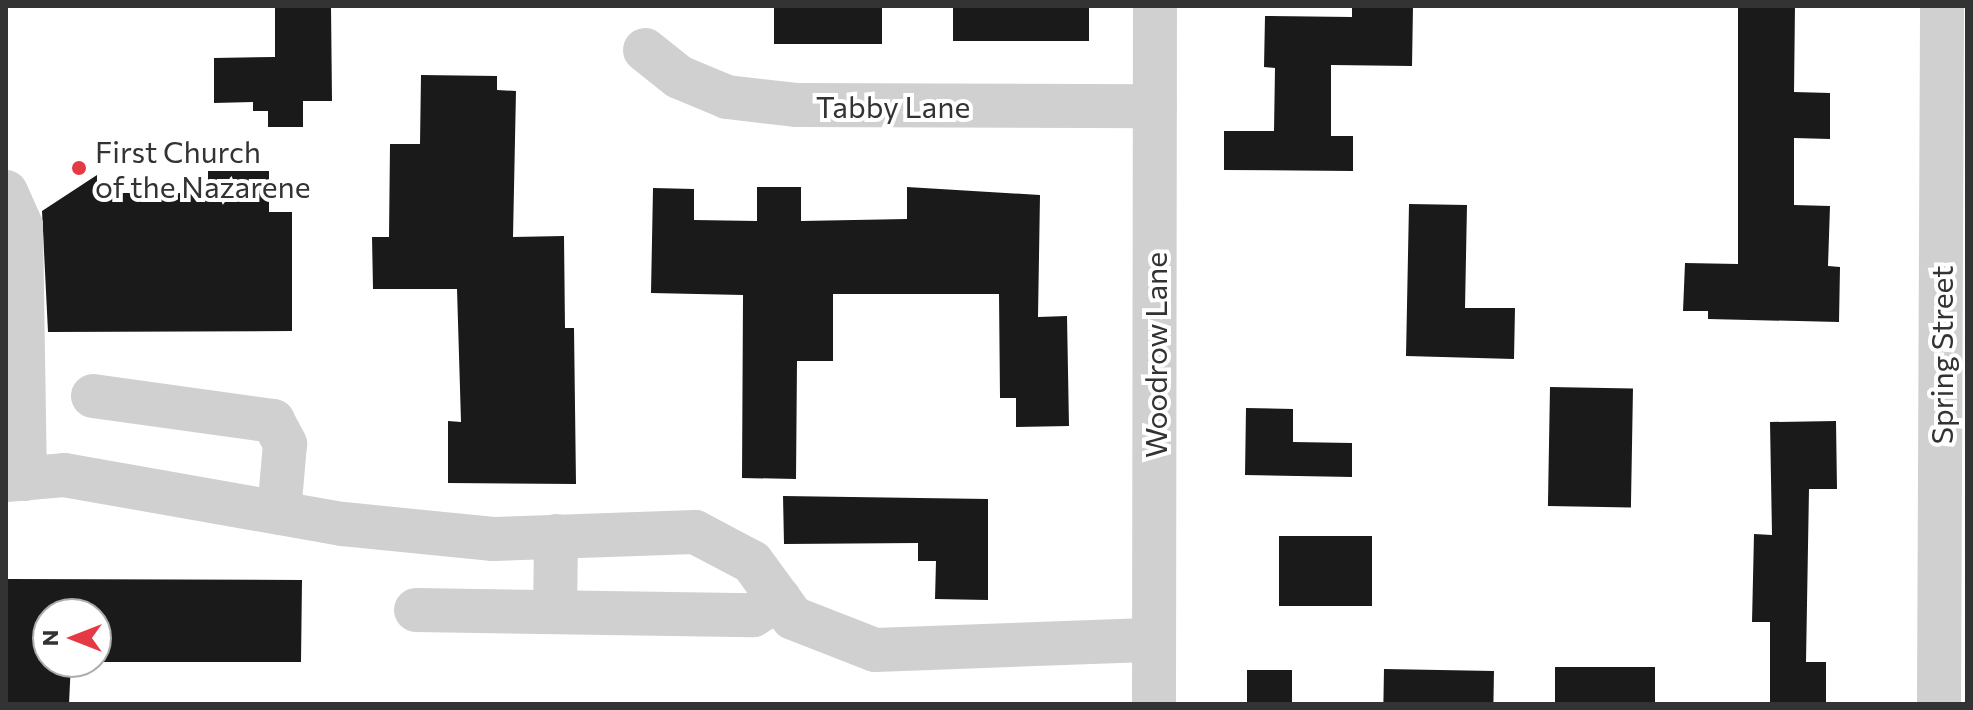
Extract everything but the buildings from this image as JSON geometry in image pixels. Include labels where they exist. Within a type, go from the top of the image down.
[{"type":"street","name":"Woodrow Lane","points":[[1154,704],[1155,6]]},
{"type":"street","name":"Spring Street","points":[[1939,704],[1953,507],[1942,6]]},
{"type":"street","name":"Tabby Lane","points":[[645,50],[679,77],[727,97],[796,105],[1155,106]]},
{"type":"street","points":[[6,192],[21,226],[16,480],[64,475],[279,513],[493,539],[695,532],[752,562],[793,618],[875,650],[1154,640]]},
{"type":"street","points":[[93,396],[273,421],[285,444],[279,513]]},
{"type":"street","points":[[555,612],[556,536]]},
{"type":"street","points":[[416,610],[753,615],[780,599]]},
{"type":"place","name":"First Church of the Nazarene","points":[[79,168]]}]
